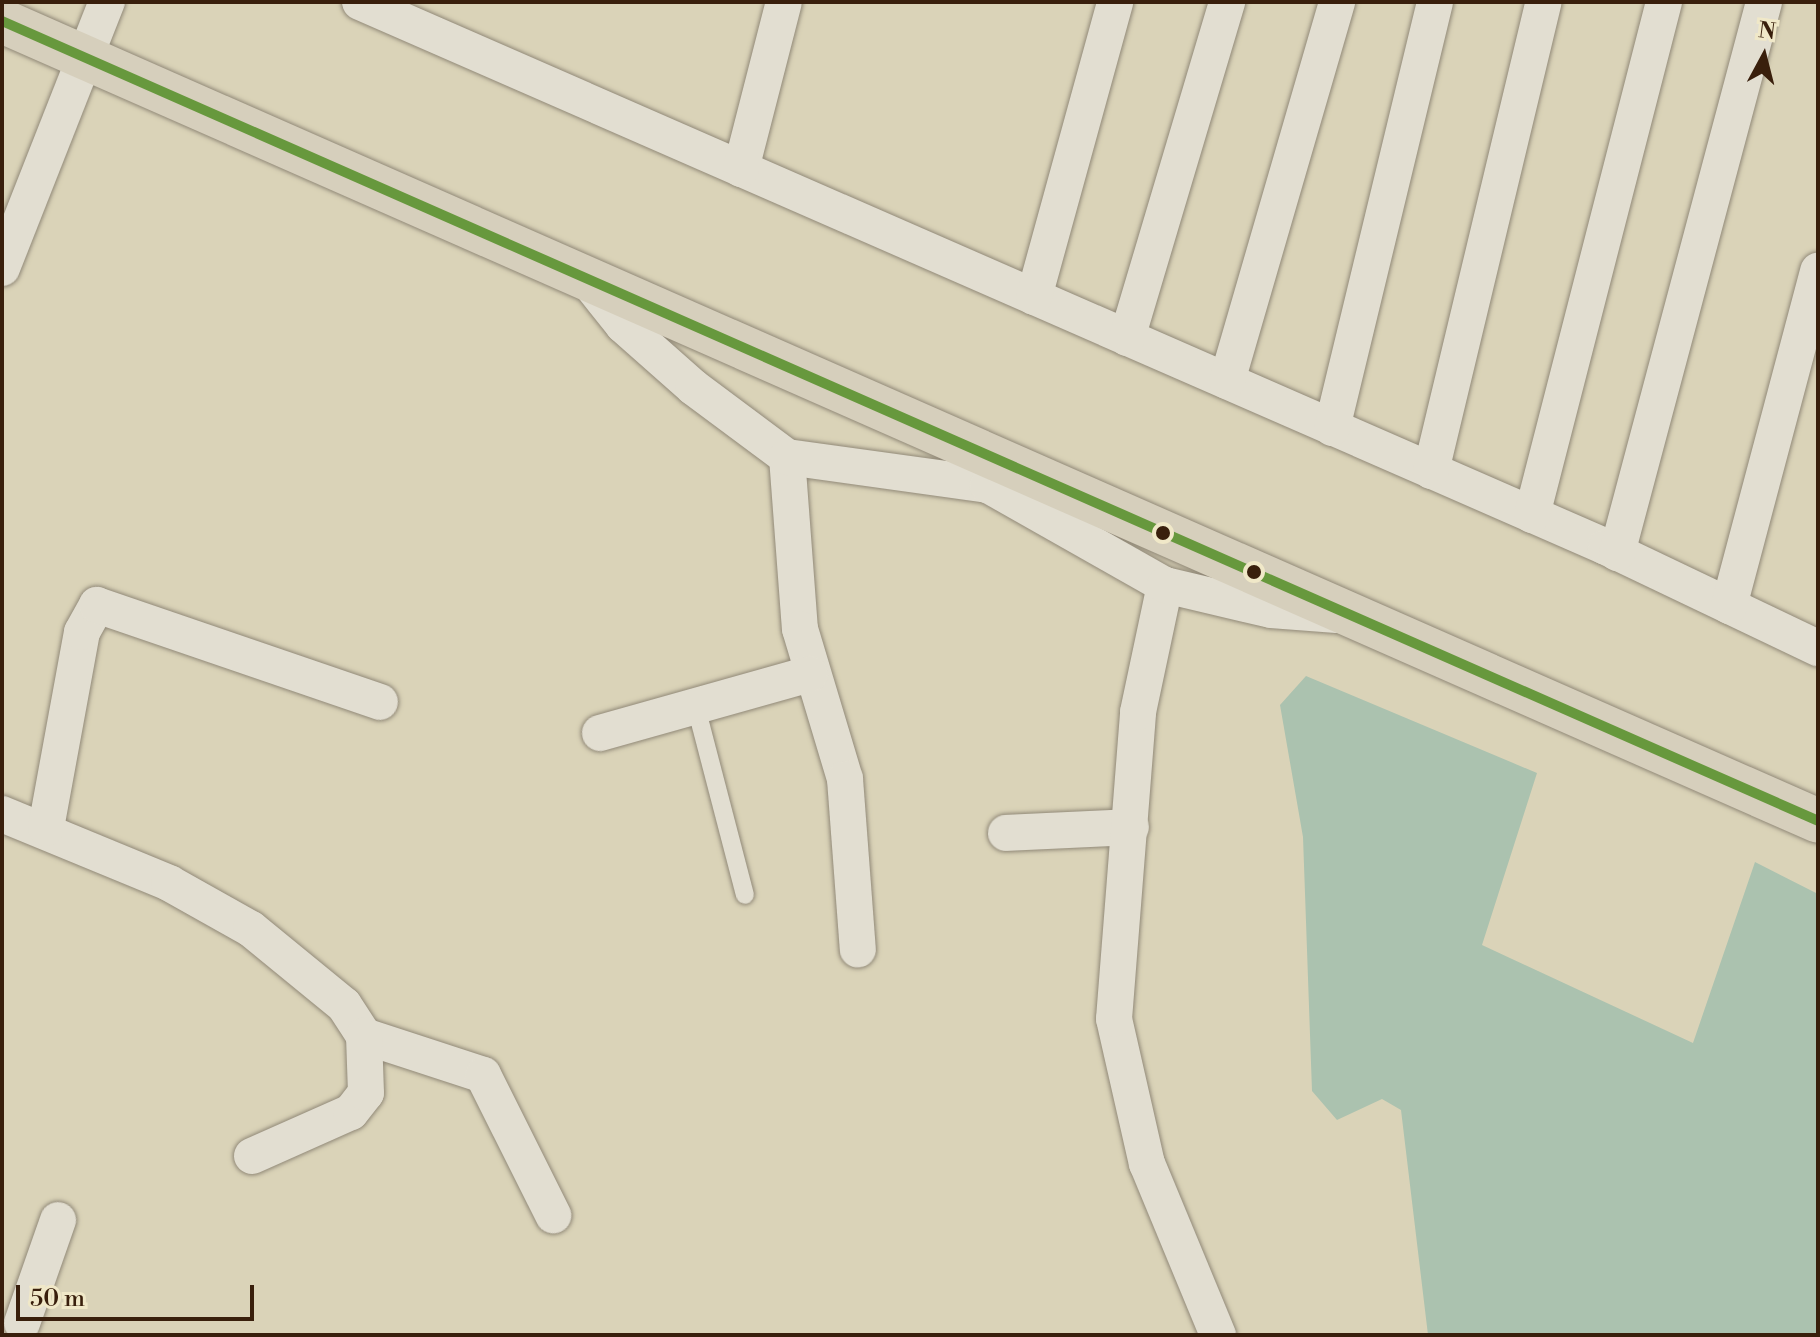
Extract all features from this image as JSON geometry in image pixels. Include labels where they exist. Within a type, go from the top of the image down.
[{"type":"main road","points":[[2,21],[81,60],[592,286],[991,471],[1358,617],[1818,821]]},
{"type":"street","points":[[2,268],[81,60],[107,2]]},
{"type":"street","points":[[360,2],[1532,515],[1818,648]]},
{"type":"street","points":[[741,169],[784,2]]},
{"type":"street","points":[[1034,297],[1115,2]]},
{"type":"street","points":[[1127,338],[1227,2]]},
{"type":"street","points":[[1227,381],[1337,2]]},
{"type":"street","points":[[1332,428],[1435,2]]},
{"type":"street","points":[[1431,471],[1544,2]]},
{"type":"street","points":[[1532,515],[1664,2]]},
{"type":"street","points":[[1617,553],[1764,2]]},
{"type":"street","points":[[1729,606],[1818,271]]},
{"type":"street","points":[[592,286],[681,377],[787,457],[991,471],[1165,585],[1271,610],[1358,617]]},
{"type":"street","points":[[787,457],[810,674],[845,779],[858,950]]},
{"type":"street","points":[[1165,585],[1138,712],[1114,1019],[1147,1164],[1218,1335]]},
{"type":"street","points":[[46,828],[82,632],[97,605],[380,702]]},
{"type":"street","points":[[600,733],[810,674]]},
{"type":"street","points":[[2,814],[46,828],[169,883],[251,929],[344,1005],[364,1036],[366,1093],[351,1112],[252,1156]]},
{"type":"street","points":[[1006,833],[1131,827]]},
{"type":"street","points":[[364,1036],[483,1075],[553,1215]]},
{"type":"street","points":[[22,1325],[58,1220]]},
{"type":"lane","points":[[696,707],[745,895]]},
{"type":"shaded area","points":[[1306,676],[1537,773],[1482,945],[1693,1043],[1755,862],[1818,894],[1818,1335],[1428,1335],[1401,1110],[1382,1099],[1337,1120],[1312,1091],[1303,837],[1280,705]]},
{"type":"transit line","points":[[2,21],[1818,821]]}]
